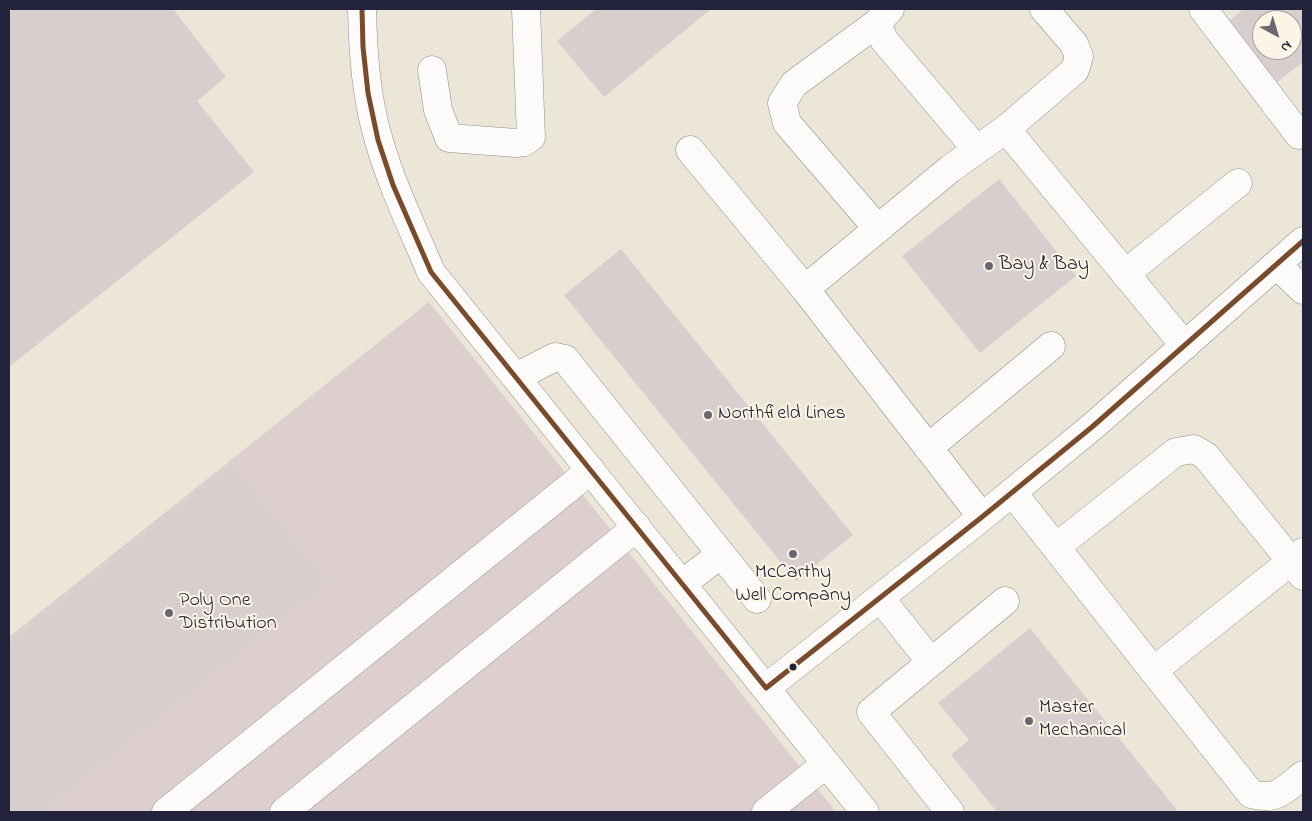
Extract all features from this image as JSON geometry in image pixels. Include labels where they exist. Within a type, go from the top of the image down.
[{"type":"street","points":[[362,9],[363,47],[368,94],[378,140],[393,185],[432,272],[865,812]]},
{"type":"street","points":[[432,70],[438,110],[449,138],[524,142],[531,137],[526,9]]},
{"type":"street","points":[[806,289],[950,169],[1006,129],[1075,70],[1079,56],[1074,44],[1044,9]]},
{"type":"street","points":[[1203,9],[1302,133]]},
{"type":"street","points":[[883,16],[884,40],[977,150]]},
{"type":"street","points":[[878,229],[787,123],[782,103],[794,84],[883,16]]},
{"type":"street","points":[[1006,129],[1184,346]]},
{"type":"street","points":[[690,150],[806,289],[982,518]]},
{"type":"street","points":[[1125,274],[1238,183]]},
{"type":"street","points":[[766,688],[982,518],[1092,427],[1303,241]]},
{"type":"street","points":[[1277,265],[1303,290]]},
{"type":"street","points":[[928,448],[1051,346]]},
{"type":"street","points":[[516,377],[555,357],[564,359],[757,600]]},
{"type":"street","points":[[1056,547],[1176,452],[1194,449],[1206,456],[1299,563],[1153,671]]},
{"type":"street","points":[[166,812],[591,470]]},
{"type":"street","points":[[1012,492],[1251,794],[1264,797],[1278,794],[1303,775]]},
{"type":"street","points":[[284,812],[637,527]]},
{"type":"street","points":[[682,584],[721,554]]},
{"type":"street","points":[[880,598],[931,662]]},
{"type":"street","points":[[950,812],[870,712],[1004,601]]},
{"type":"street","points":[[766,812],[826,764]]},
{"type":"shaded area","points":[[429,302],[836,812],[9,812],[9,637]]},
{"type":"building","points":[[14,9],[173,9],[226,77],[197,101],[254,172],[9,367],[9,13]]},
{"type":"building","points":[[596,9],[711,9],[604,97],[557,41]]},
{"type":"building","points":[[1240,9],[1303,9],[1303,62],[1277,82],[1260,60],[1302,60],[1302,10],[1252,10],[1252,50],[1229,21],[1242,10]]},
{"type":"building","name":"Bay & Bay","points":[[999,179],[1076,276],[980,353],[902,256]]},
{"type":"building","name":"Northfield Lines","points":[[621,249],[853,535],[796,581],[564,295]]},
{"type":"building","name":"Poly One Distribution","points":[[233,464],[328,583],[43,812],[9,812],[9,644]]},
{"type":"building","name":"Master Mechanical","points":[[1030,628],[1177,810],[1174,812],[997,812],[951,755],[969,740],[938,703]]},
{"type":"transit line","points":[[362,9],[363,47],[368,93],[378,140],[393,185],[431,272],[766,688]]},
{"type":"transit line","points":[[766,688],[982,517],[1092,427],[1303,241]]},
{"type":"place","name":"Bay & Bay","points":[[989,266]]},
{"type":"place","name":"Northfield Lines","points":[[708,415]]},
{"type":"place","name":"McCarthy Well Company","points":[[793,554]]},
{"type":"place","name":"Poly One Distribution","points":[[169,613]]},
{"type":"place","name":"Master Mechanical","points":[[1029,721]]}]
